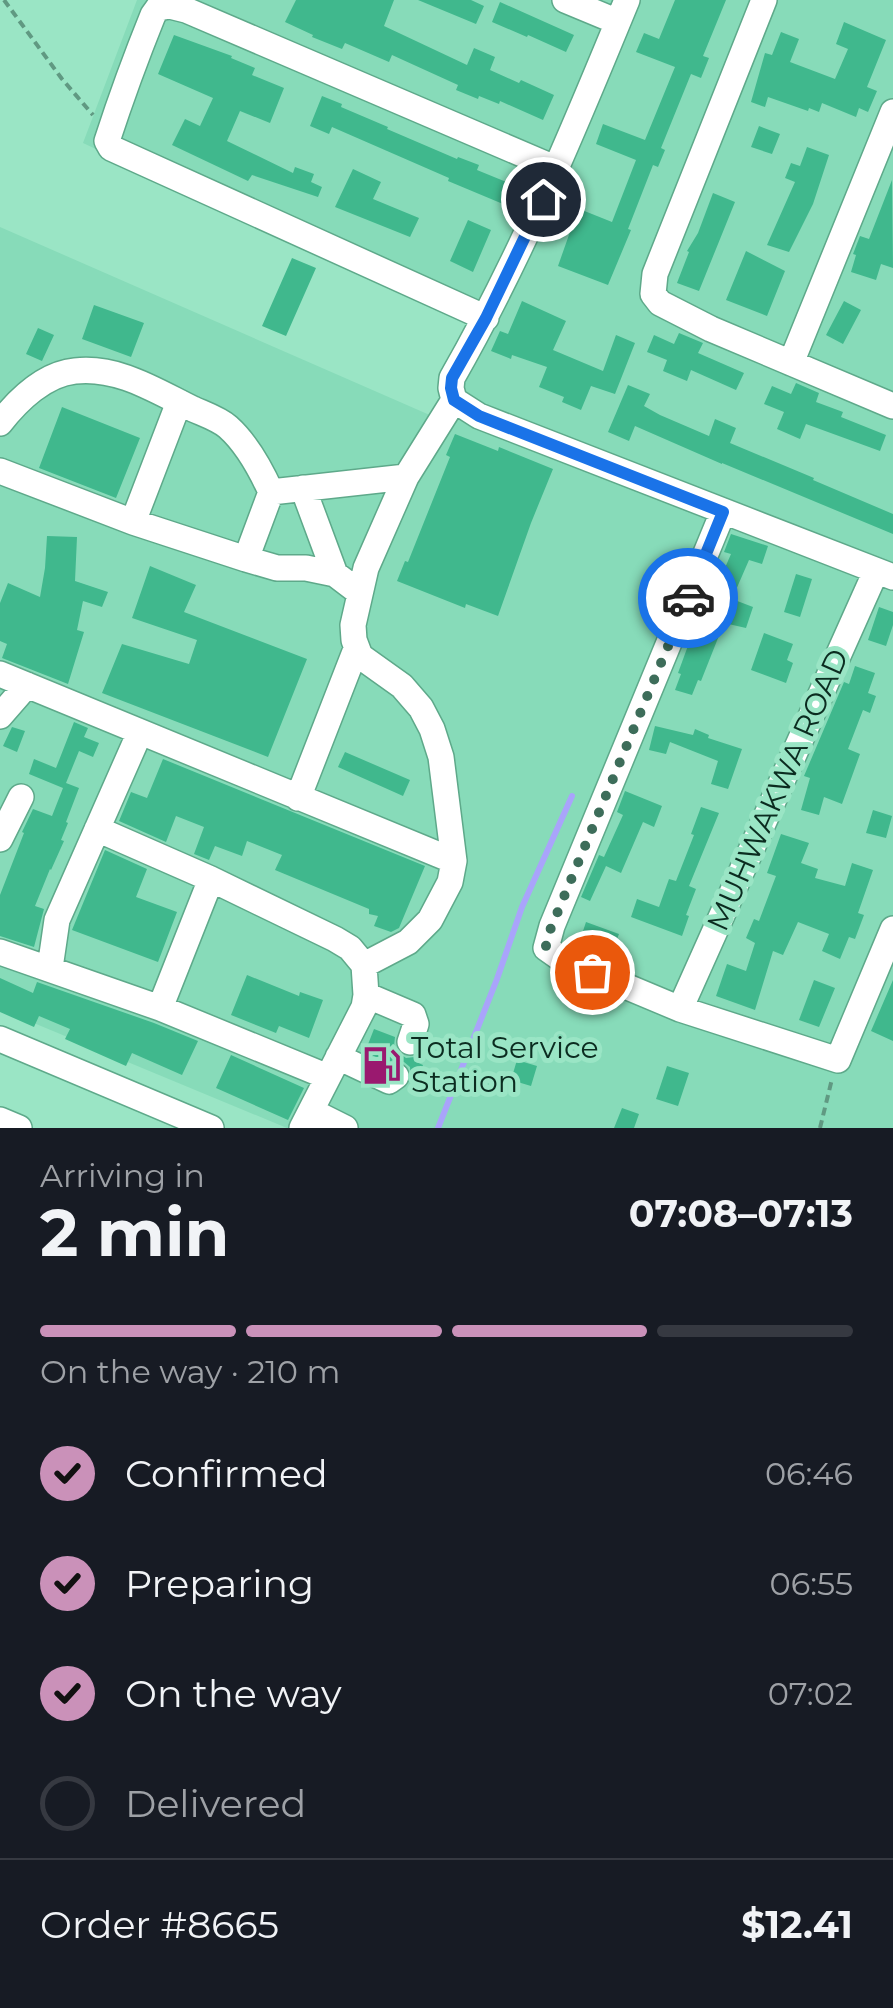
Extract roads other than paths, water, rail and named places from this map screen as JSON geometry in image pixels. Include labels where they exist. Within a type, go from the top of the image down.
[{"type":"street","points":[[565,0],[623,11],[557,169],[486,318],[452,378],[454,400],[479,416],[884,574]]},
{"type":"street","points":[[764,0],[652,282],[652,294],[660,303],[712,329],[893,406]]},
{"type":"street","points":[[486,318],[108,144],[128,77],[154,15],[165,5],[186,10],[557,169]]},
{"type":"street","points":[[790,363],[893,112]]},
{"type":"street","points":[[0,423],[16,402],[51,378],[72,371],[93,371],[128,378],[226,424],[271,492],[246,560]]},
{"type":"street","points":[[364,965],[408,942],[430,920],[450,882],[454,861],[441,757],[432,729],[402,686],[360,656],[353,625],[366,568],[406,477],[454,400]]},
{"type":"street","points":[[133,522],[179,402]]},
{"type":"street","points":[[0,472],[246,560],[277,568],[335,574],[360,593]]},
{"type":"street","points":[[271,492],[406,477]]},
{"type":"street","points":[[303,488],[335,574]]},
{"type":"street","points":[[723,512],[546,946],[556,957],[680,1009],[838,1060],[893,929]]},
{"type":"street","name":"MUHWAKWA ROAD","points":[[680,1009],[884,574]]},
{"type":"street","points":[[298,798],[356,649]]},
{"type":"street","points":[[0,674],[454,861]]},
{"type":"street","points":[[0,716],[27,685]]},
{"type":"street","points":[[50,968],[57,920],[140,732]]},
{"type":"street","points":[[0,839],[21,797]]},
{"type":"street","points":[[97,829],[350,948],[364,965],[364,1007],[306,1119],[345,1128]]},
{"type":"street","points":[[160,1008],[210,879]]},
{"type":"street","points":[[0,952],[333,1068],[389,1081],[396,1076]]},
{"type":"street","points":[[366,995],[413,1015],[416,1024],[410,1042]]},
{"type":"street","points":[[0,1039],[211,1128]]},
{"type":"street","points":[[0,1120],[18,1128]]},
{"type":"waterway","points":[[438,1128],[522,907],[572,796]]},
{"type":"place","name":"Total Service Station","points":[[381,1065]]}]
